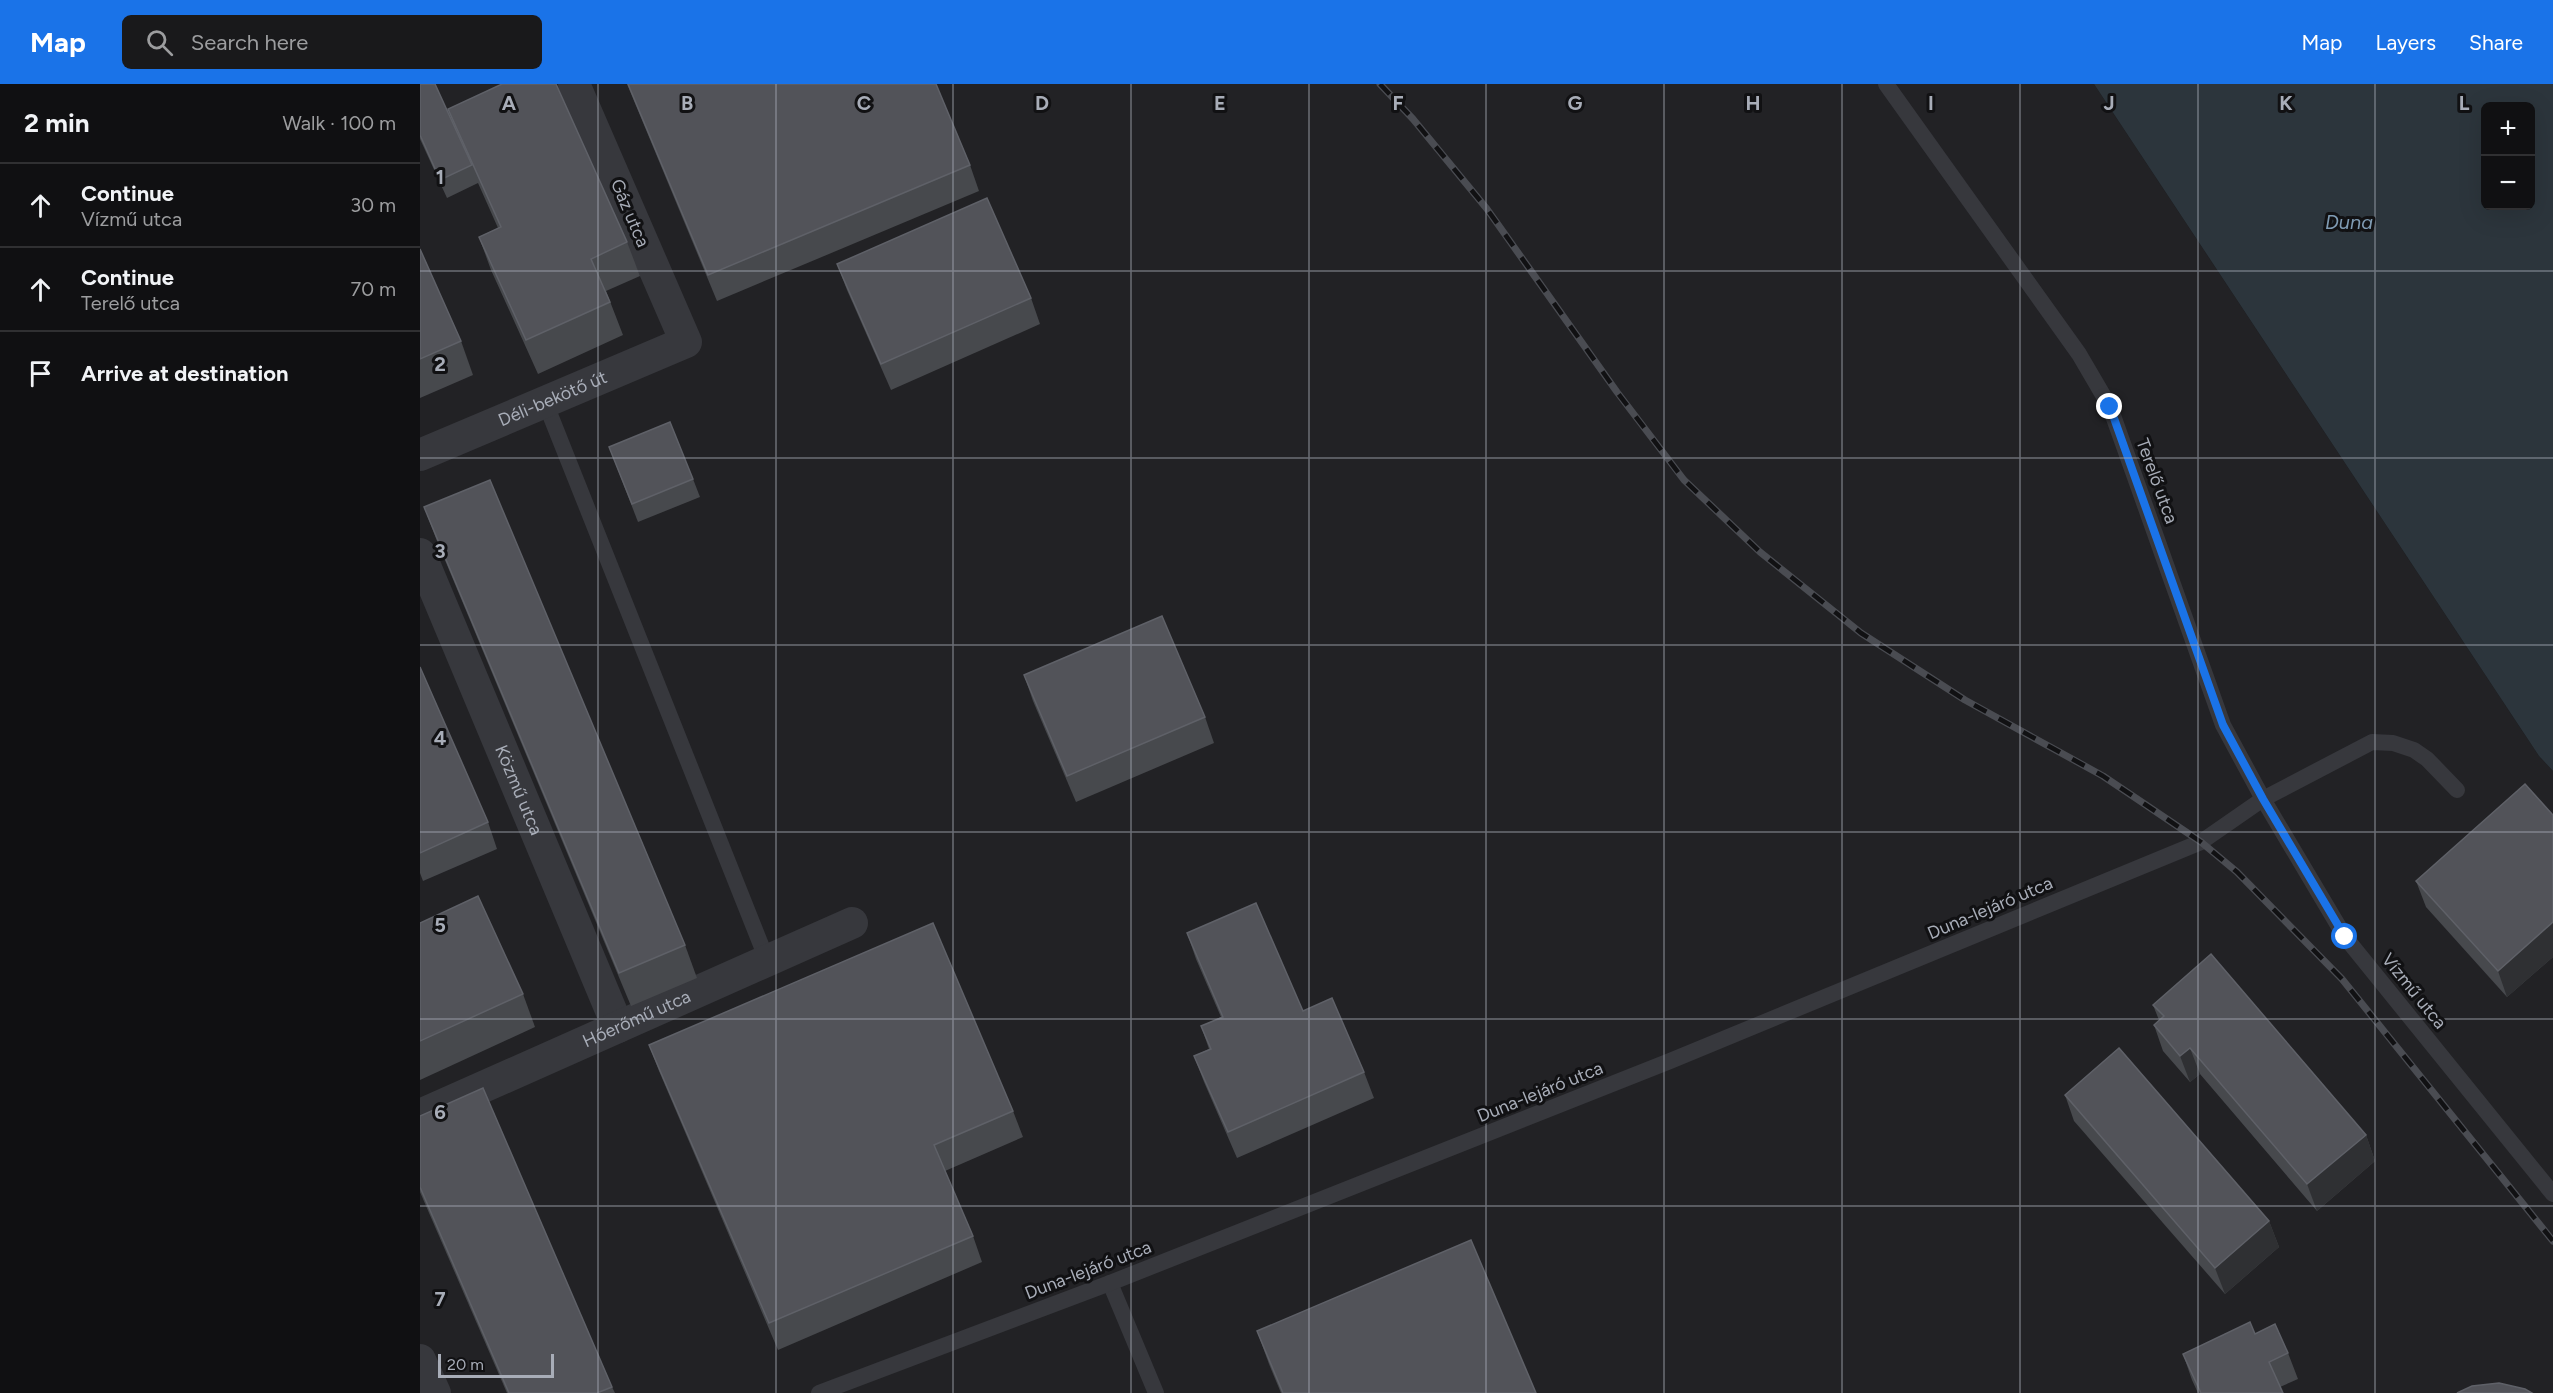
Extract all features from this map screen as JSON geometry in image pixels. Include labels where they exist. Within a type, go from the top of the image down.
[{"type":"street","name":"Gáz utca","points":[[574,84],[686,342]]},
{"type":"street","name":"Déli-bekötő út","points":[[420,454],[686,342]]},
{"type":"street","name":"Közmű utca","points":[[420,554],[618,1027]]},
{"type":"street","name":"Hőerőmű utca","points":[[420,1115],[852,923]]},
{"type":"street","points":[[420,1360],[435,1393]]},
{"type":"lane","name":"Terelő utca","points":[[1886,84],[2079,354],[2110,407],[2223,725],[2263,799]]},
{"type":"lane","points":[[545,402],[767,960]]},
{"type":"lane","name":"Duna-lejáró utca","points":[[819,1393],[1110,1283],[1670,1062],[2201,842],[2263,799],[2372,742],[2393,743],[2414,750],[2427,759],[2457,790]]},
{"type":"lane","name":"Vízmű utca","points":[[2263,799],[2345,937],[2553,1194]]},
{"type":"lane","points":[[1110,1283],[1156,1393]]},
{"type":"shaded area","points":[[420,84],[2094,84],[2539,756],[2553,771],[2553,1393],[420,1393]]},
{"type":"water","name":"Duna","points":[[2094,84],[2553,84],[2553,771],[2539,756]]},
{"type":"building","points":[[420,84],[435,84],[472,165],[440,180],[420,135]]},
{"type":"building","points":[[502,84],[556,84],[627,242],[591,259],[610,302],[526,340],[479,237],[501,227],[448,109]]},
{"type":"building","points":[[628,84],[936,84],[970,165],[708,275]]},
{"type":"building","points":[[987,198],[1031,298],[881,364],[837,264]]},
{"type":"building","points":[[420,249],[461,341],[420,359]]},
{"type":"building","points":[[670,422],[693,479],[632,504],[609,447]]},
{"type":"building","points":[[490,480],[685,945],[619,973],[424,507]]},
{"type":"building","points":[[1162,616],[1205,717],[1067,776],[1024,675]]},
{"type":"building","points":[[420,667],[488,822],[420,853]]},
{"type":"building","points":[[2525,784],[2553,815],[2553,922],[2498,971],[2416,881]]},
{"type":"building","points":[[478,896],[523,994],[420,1041],[420,923]]},
{"type":"building","points":[[1256,903],[1303,1011],[1332,998],[1364,1072],[1228,1132],[1194,1056],[1211,1049],[1201,1026],[1223,1017],[1187,933]]},
{"type":"building","points":[[933,923],[1013,1111],[934,1145],[973,1236],[769,1323],[649,1045]]},
{"type":"building","points":[[2211,954],[2366,1135],[2307,1184],[2190,1048],[2180,1056],[2154,1025],[2164,1016],[2153,1005]]},
{"type":"building","points":[[2119,1048],[2269,1221],[2215,1268],[2065,1095]]},
{"type":"building","points":[[483,1088],[612,1387],[597,1393],[509,1393],[420,1187],[420,1116]]},
{"type":"building","points":[[1471,1240],[1536,1393],[1283,1393],[1257,1331]]},
{"type":"building","points":[[2250,1322],[2255,1334],[2275,1324],[2288,1353],[2269,1362],[2283,1393],[2201,1393],[2183,1354]]},
{"type":"building","points":[[2499,1383],[2532,1393],[2457,1393],[2472,1386]]},
{"type":"railway","points":[[1380,84],[1413,119],[1487,209],[1617,392],[1684,480],[1760,552],[1861,633],[1965,700],[2103,776],[2201,842],[2237,872],[2342,979],[2553,1241]]},
{"type":"route","points":[[2110,407],[2223,725],[2263,799],[2345,937]]}]
